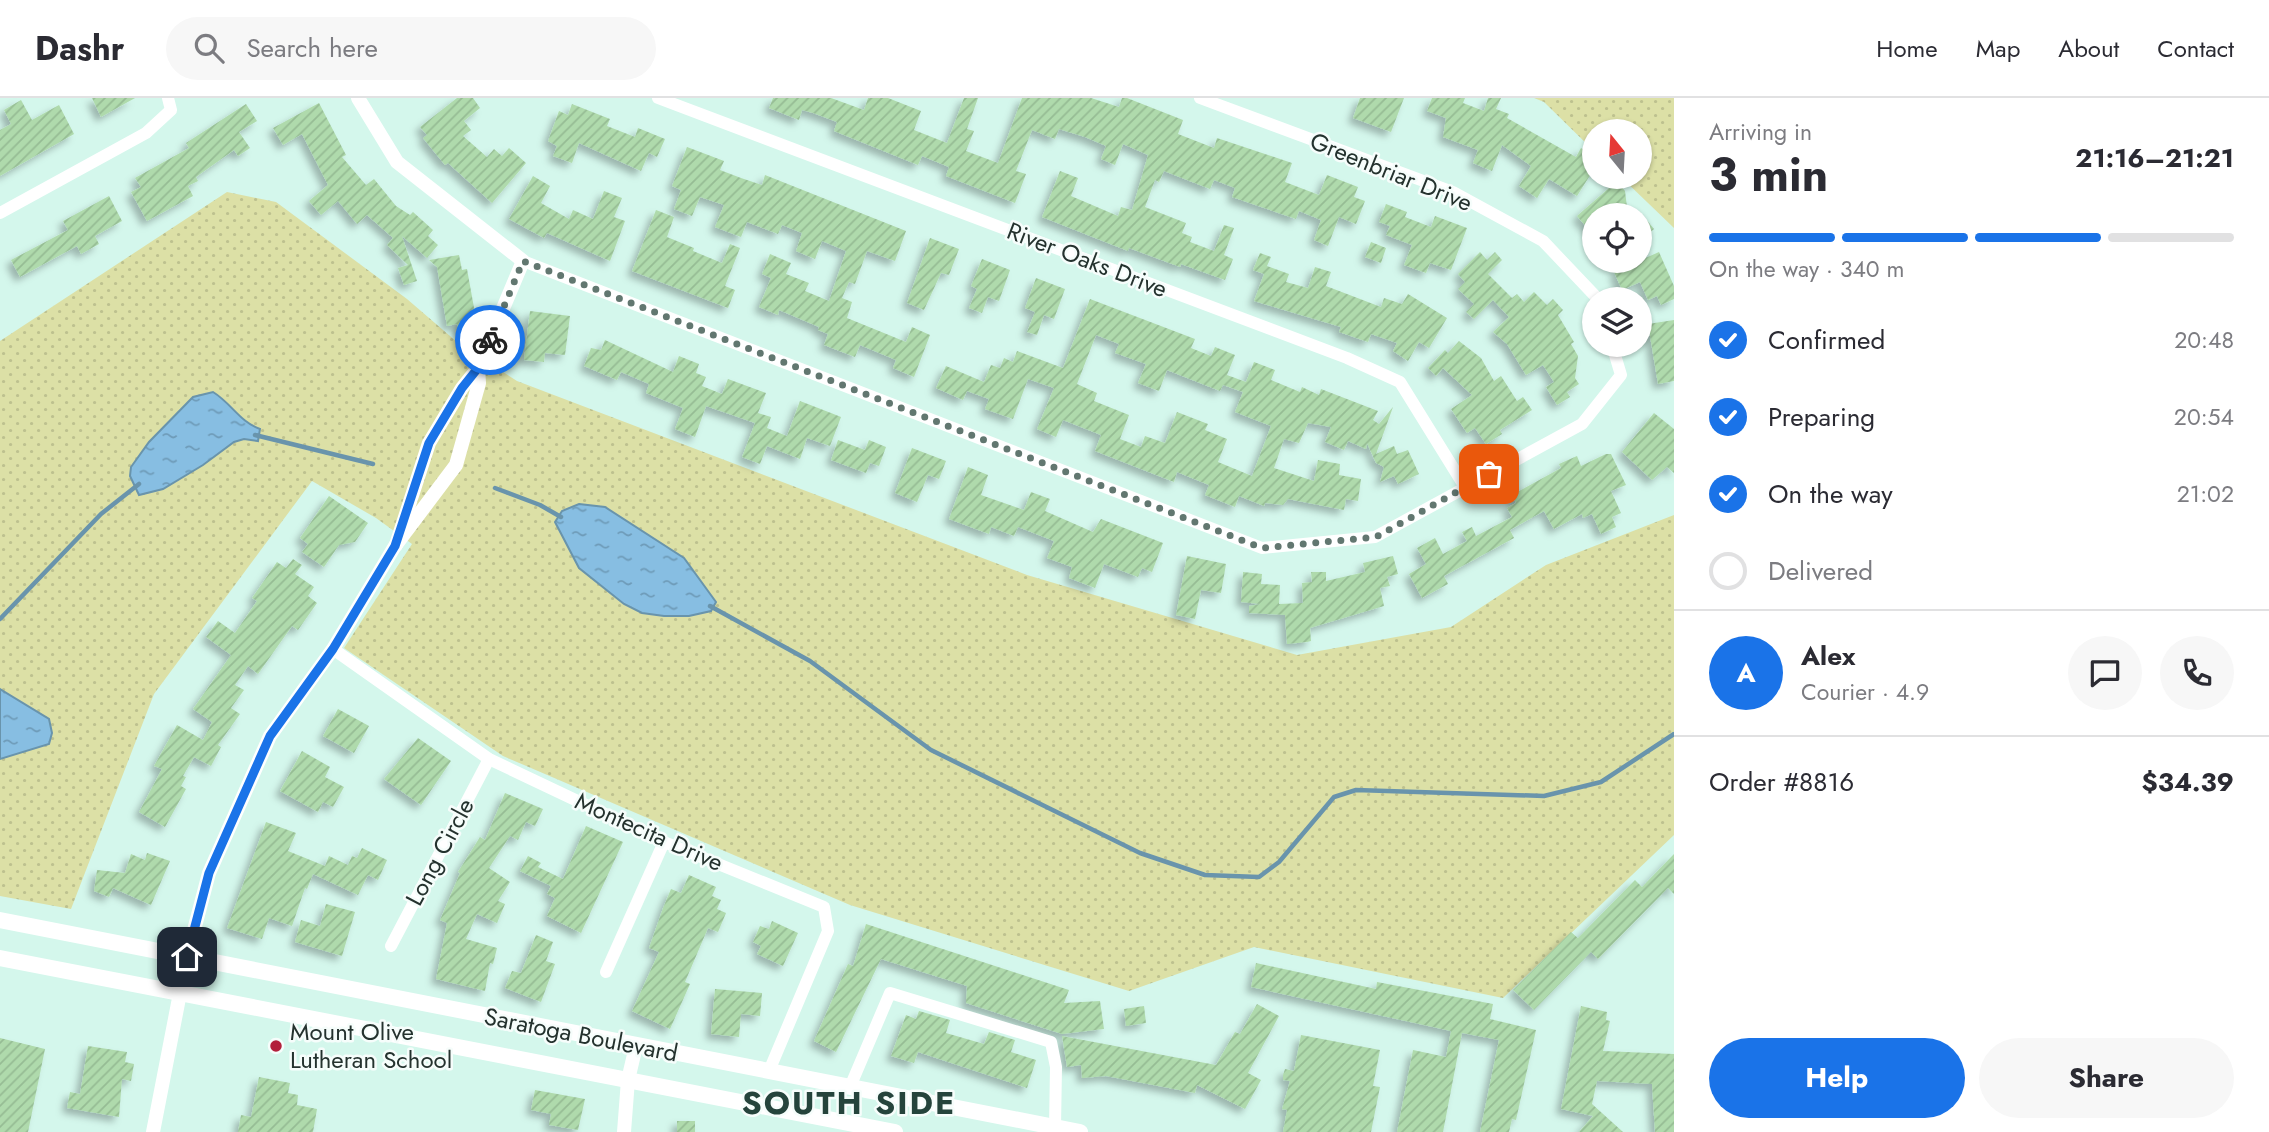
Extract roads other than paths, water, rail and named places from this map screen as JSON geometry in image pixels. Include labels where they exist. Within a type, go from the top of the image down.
[{"type":"main road","name":"Saratoga Boulevard","points":[[0,920],[850,1087],[1054,1130],[1080,1132]]},
{"type":"main road","name":"Saratoga Boulevard","points":[[0,958],[895,1132]]},
{"type":"street","points":[[0,213],[146,133],[171,110],[168,98]]},
{"type":"street","points":[[358,98],[397,162],[523,261],[1262,548],[1376,537],[1582,424],[1620,375],[1615,357]]},
{"type":"street","name":"River Oaks Drive","points":[[658,98],[1347,358],[1399,382],[1465,487]]},
{"type":"street","name":"Greenbriar Drive","points":[[1200,98],[1453,192],[1544,241],[1587,287]]},
{"type":"street","points":[[395,546],[429,443],[462,388],[478,368],[523,261]]},
{"type":"street","points":[[153,1132],[187,957],[209,873],[270,736],[333,649],[395,546],[456,465],[479,383],[478,368]]},
{"type":"street","name":"Montecita Drive","points":[[333,649],[489,759],[664,842],[824,907],[828,930],[769,1071]]},
{"type":"street","name":"Long Circle","points":[[391,946],[489,759]]},
{"type":"street","points":[[606,972],[664,842]]},
{"type":"street","points":[[850,1087],[890,993],[1051,1042],[1056,1067],[1054,1130]]},
{"type":"street","points":[[624,1132],[628,1080],[636,1046]]},
{"type":"water","points":[[213,392],[247,422],[260,429],[258,441],[244,439],[234,442],[163,489],[139,495],[130,476],[131,467],[149,442],[193,397]]},
{"type":"water","points":[[579,504],[605,507],[684,558],[716,602],[711,611],[689,616],[642,613],[624,604],[579,568],[555,522],[562,511]]},
{"type":"water","points":[[0,689],[49,719],[52,733],[49,744],[0,759]]},
{"type":"waterway","points":[[255,435],[373,464]]},
{"type":"waterway","points":[[0,619],[101,514],[139,484]]},
{"type":"waterway","points":[[495,488],[540,505],[561,517]]},
{"type":"waterway","points":[[710,606],[810,661],[931,750],[1140,853],[1205,875],[1259,877],[1279,862],[1334,797],[1356,790],[1544,796],[1601,782],[1674,734]]},
{"type":"place","name":"Mount Olive Lutheran School","points":[[276,1046]]},
{"type":"district","name":"SOUTH SIDE","points":[[849,1103]]}]
